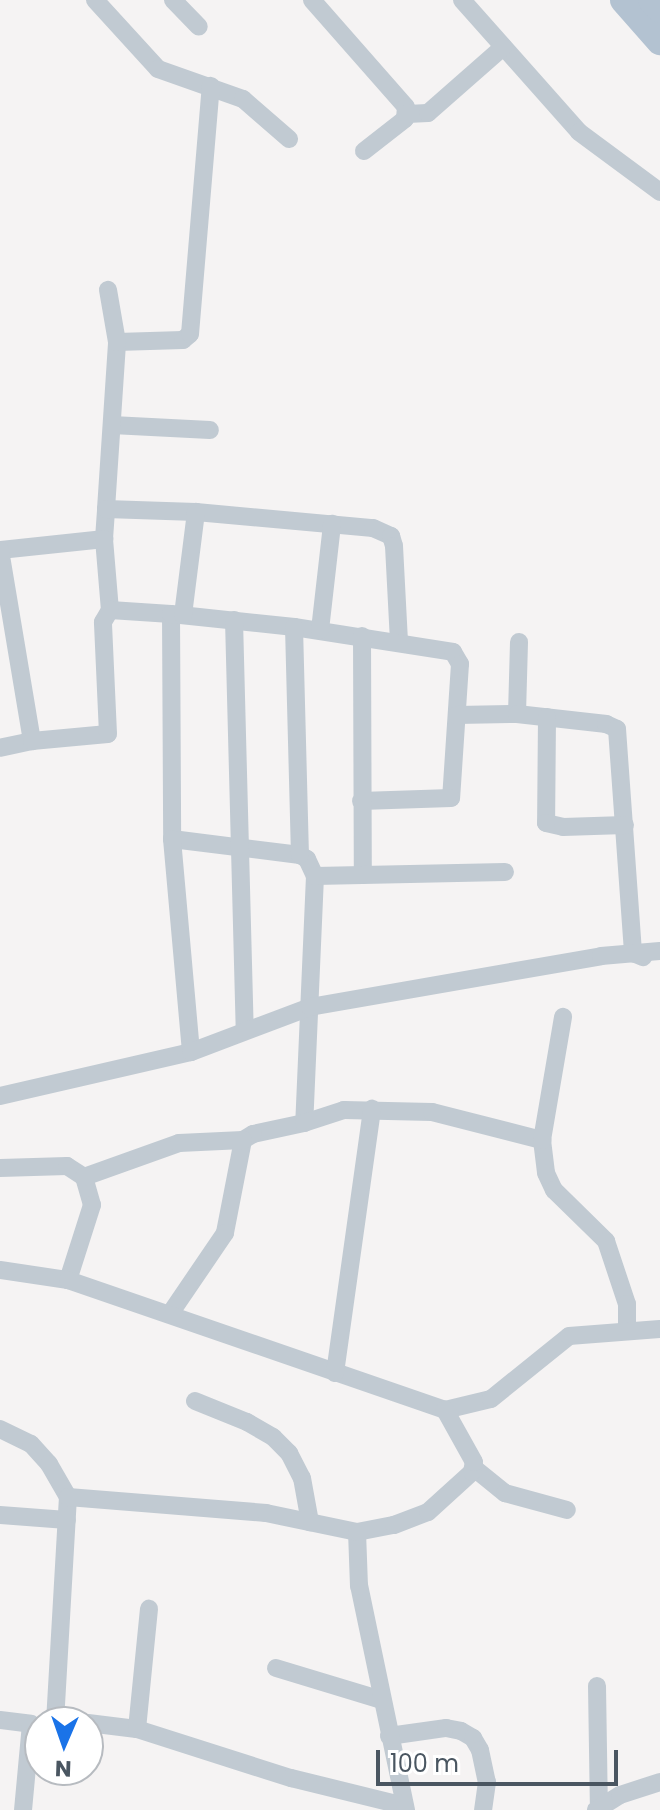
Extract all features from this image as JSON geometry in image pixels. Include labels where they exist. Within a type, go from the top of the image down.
[{"type":"main road","points":[[624,0],[660,41]]},
{"type":"main road","points":[[652,0],[660,9]]},
{"type":"street","points":[[95,0],[158,69],[243,99],[289,139]]},
{"type":"street","points":[[173,0],[199,27]]},
{"type":"street","points":[[312,0],[406,107],[407,114]]},
{"type":"street","points":[[462,0],[579,132],[660,192]]},
{"type":"street","points":[[364,151],[407,114],[428,113],[503,47]]},
{"type":"street","points":[[117,342],[183,340],[190,334],[211,86]]},
{"type":"street","points":[[0,748],[32,741],[108,734],[103,622],[110,610],[104,539],[117,342],[108,290]]},
{"type":"street","points":[[112,425],[210,430]]},
{"type":"street","points":[[106,509],[196,512],[332,524],[373,528],[391,536],[399,642]]},
{"type":"street","points":[[191,1052],[172,839],[177,615],[196,512]]},
{"type":"street","points":[[320,630],[332,524]]},
{"type":"street","points":[[32,741],[0,550],[104,539]]},
{"type":"street","points":[[110,610],[320,630],[453,652],[460,664],[451,798],[361,801]]},
{"type":"street","points":[[234,620],[245,1031]]},
{"type":"street","points":[[294,627],[300,855]]},
{"type":"street","points":[[362,636],[363,875]]},
{"type":"street","points":[[517,714],[519,642]]},
{"type":"street","points":[[457,715],[517,714],[606,724],[617,729],[633,953]]},
{"type":"street","points":[[547,717],[546,823],[563,827],[625,825]]},
{"type":"street","points":[[172,839],[300,855],[307,859],[315,876],[304,1123]]},
{"type":"street","points":[[315,876],[505,872]]},
{"type":"street","points":[[0,1096],[191,1052],[310,1007],[660,951]]},
{"type":"street","points":[[633,953],[660,963]]},
{"type":"street","points":[[563,1017],[542,1140],[546,1173],[554,1190],[606,1241],[627,1304],[627,1329]]},
{"type":"street","points":[[335,1373],[372,1109]]},
{"type":"street","points":[[84,1177],[179,1143],[243,1140],[253,1134],[344,1110],[432,1112],[542,1140]]},
{"type":"street","points":[[170,1314],[225,1233],[243,1140]]},
{"type":"street","points":[[0,1168],[67,1166],[84,1177],[92,1205],[68,1280]]},
{"type":"street","points":[[0,1270],[68,1280],[445,1410],[491,1399],[569,1336],[627,1329],[660,1329]]},
{"type":"street","points":[[195,1401],[260,1429],[289,1453],[302,1478],[310,1522]]},
{"type":"street","points":[[68,1497],[266,1513],[357,1532],[394,1525],[428,1512],[474,1468],[474,1462],[445,1410]]},
{"type":"street","points":[[0,1429],[31,1444],[49,1464],[68,1497],[55,1706]]},
{"type":"street","points":[[474,1468],[505,1493],[567,1510]]},
{"type":"street","points":[[0,1515],[67,1520]]},
{"type":"street","points":[[104,1725],[137,1729],[291,1778],[405,1808],[359,1586],[357,1532]]},
{"type":"street","points":[[137,1729],[149,1609]]},
{"type":"street","points":[[276,1668],[381,1700]]},
{"type":"street","points":[[597,1686],[598,1809]]},
{"type":"street","points":[[0,1720],[24,1723]]},
{"type":"street","points":[[389,1736],[446,1728],[473,1738],[480,1750],[487,1782],[483,1810]]},
{"type":"street","points":[[598,1809],[620,1795],[660,1782]]},
{"type":"street","points":[[23,1810],[26,1786]]}]
